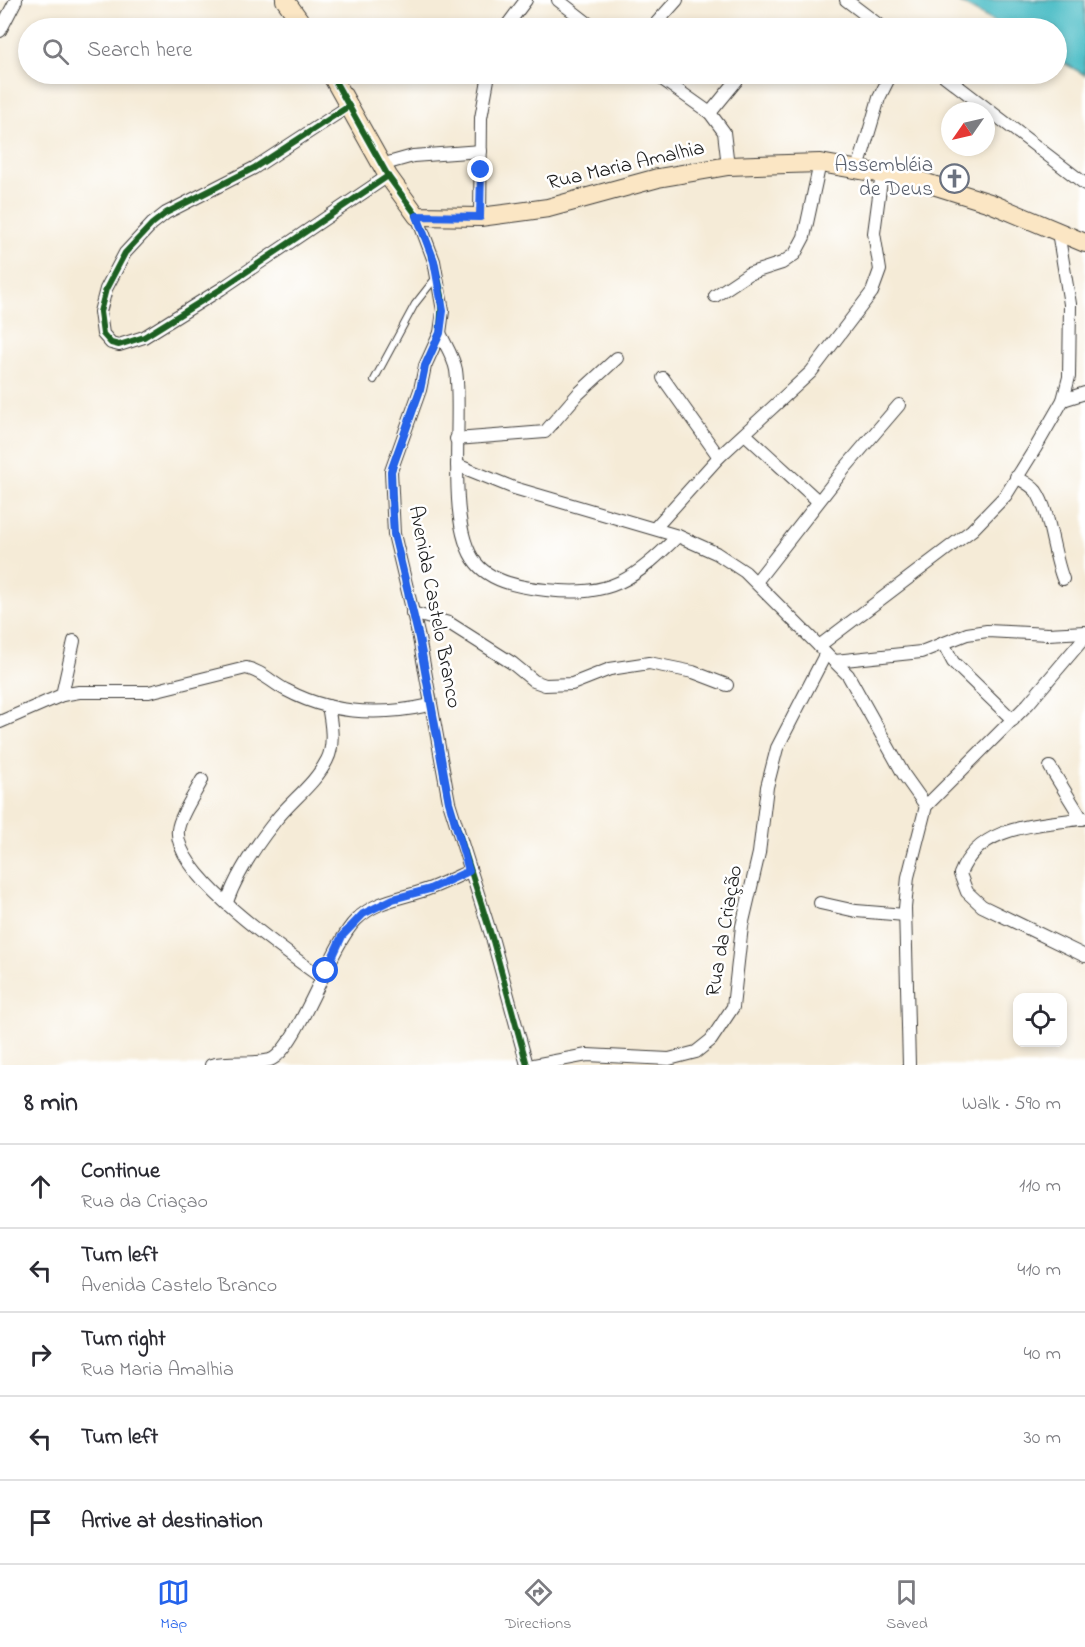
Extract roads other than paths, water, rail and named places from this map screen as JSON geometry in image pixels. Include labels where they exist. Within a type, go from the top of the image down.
[{"type":"street","points":[[0,31],[16,0]]},
{"type":"street","points":[[285,0],[298,18]]},
{"type":"street","points":[[512,18],[526,0]]},
{"type":"street","points":[[558,0],[581,18]]},
{"type":"street","points":[[661,18],[677,0]]},
{"type":"street","points":[[846,0],[870,18]]},
{"type":"street","name":"Avenida Castelo Branco","points":[[337,84],[385,170],[417,216],[442,296],[440,333],[425,366],[420,390],[391,471],[394,534],[449,802],[528,1065]]},
{"type":"street","points":[[480,217],[481,118],[487,84]]},
{"type":"street","points":[[669,84],[710,113],[724,132],[728,166]]},
{"type":"street","points":[[710,113],[734,84]]},
{"type":"street","points":[[858,169],[876,105],[886,84]]},
{"type":"street","points":[[955,84],[1085,184]]},
{"type":"street","points":[[349,106],[254,168],[166,213],[152,224],[125,253],[106,289],[99,312],[103,334],[111,343],[119,345],[144,337],[221,289],[385,170],[413,156],[481,151]]},
{"type":"street","points":[[715,296],[748,274],[789,260],[795,254],[804,237],[820,163]]},
{"type":"street","name":"Rua Maria Amalhia","points":[[417,216],[480,217],[548,208],[658,178],[728,166],[820,163],[917,180],[955,191],[1085,243]]},
{"type":"street","points":[[655,528],[719,457],[811,372],[872,292],[880,270],[874,233],[882,173]]},
{"type":"street","points":[[827,653],[972,530],[1006,495],[1063,400],[1069,377],[1070,304],[1058,232]]},
{"type":"street","points":[[440,333],[455,367],[458,392],[456,439],[460,515],[466,544],[475,562],[488,573],[518,586],[588,593],[622,582],[649,565],[678,536]]},
{"type":"street","points":[[456,439],[545,432],[578,394],[617,358]]},
{"type":"street","points":[[663,378],[719,457]]},
{"type":"street","points":[[1063,400],[1084,397]]},
{"type":"street","points":[[756,582],[818,501],[899,405]]},
{"type":"street","points":[[745,434],[818,501]]},
{"type":"street","points":[[457,465],[514,488],[678,536],[731,562],[756,582],[827,653],[862,698],[904,776],[926,806]]},
{"type":"street","points":[[1016,477],[1032,487],[1041,502],[1054,558],[1063,579]]},
{"type":"street","points":[[412,613],[450,622],[512,663],[534,681],[544,685],[572,684],[632,663],[649,663],[693,672],[727,685]]},
{"type":"street","points":[[827,653],[911,653],[967,634],[987,631],[1085,635]]},
{"type":"street","points":[[909,1065],[905,915],[908,877],[926,806],[1013,720],[1085,635]]},
{"type":"street","points":[[62,695],[74,642]]},
{"type":"street","points":[[943,643],[953,662],[1013,720]]},
{"type":"street","name":"Rua da Criação","points":[[536,1065],[587,1055],[669,1059],[696,1052],[719,1030],[733,1007],[742,926],[759,853],[767,787],[777,748],[827,653]]},
{"type":"street","points":[[0,722],[62,695],[79,692],[149,692],[246,668],[255,670],[286,690],[328,706],[368,713],[397,713],[430,705]]},
{"type":"street","points":[[226,902],[234,882],[276,820],[310,784],[328,759],[332,727],[328,706]]},
{"type":"street","points":[[1050,767],[1083,818],[997,834],[973,850],[960,874],[967,892],[982,906],[1085,956]]},
{"type":"street","points":[[202,780],[178,829],[182,853],[194,871],[252,926],[322,978]]},
{"type":"street","points":[[211,1065],[264,1061],[276,1057],[296,1028],[342,936],[363,914],[393,899],[430,889],[469,871]]},
{"type":"street","points":[[820,903],[856,911],[905,915]]},
{"type":"lane","points":[[374,380],[415,304],[437,276]]},
{"type":"water","points":[[955,0],[1085,0],[1085,75],[1067,65],[1067,18],[987,18]]},
{"type":"place","name":"Assembléia de Deus","points":[[954,178]]}]
